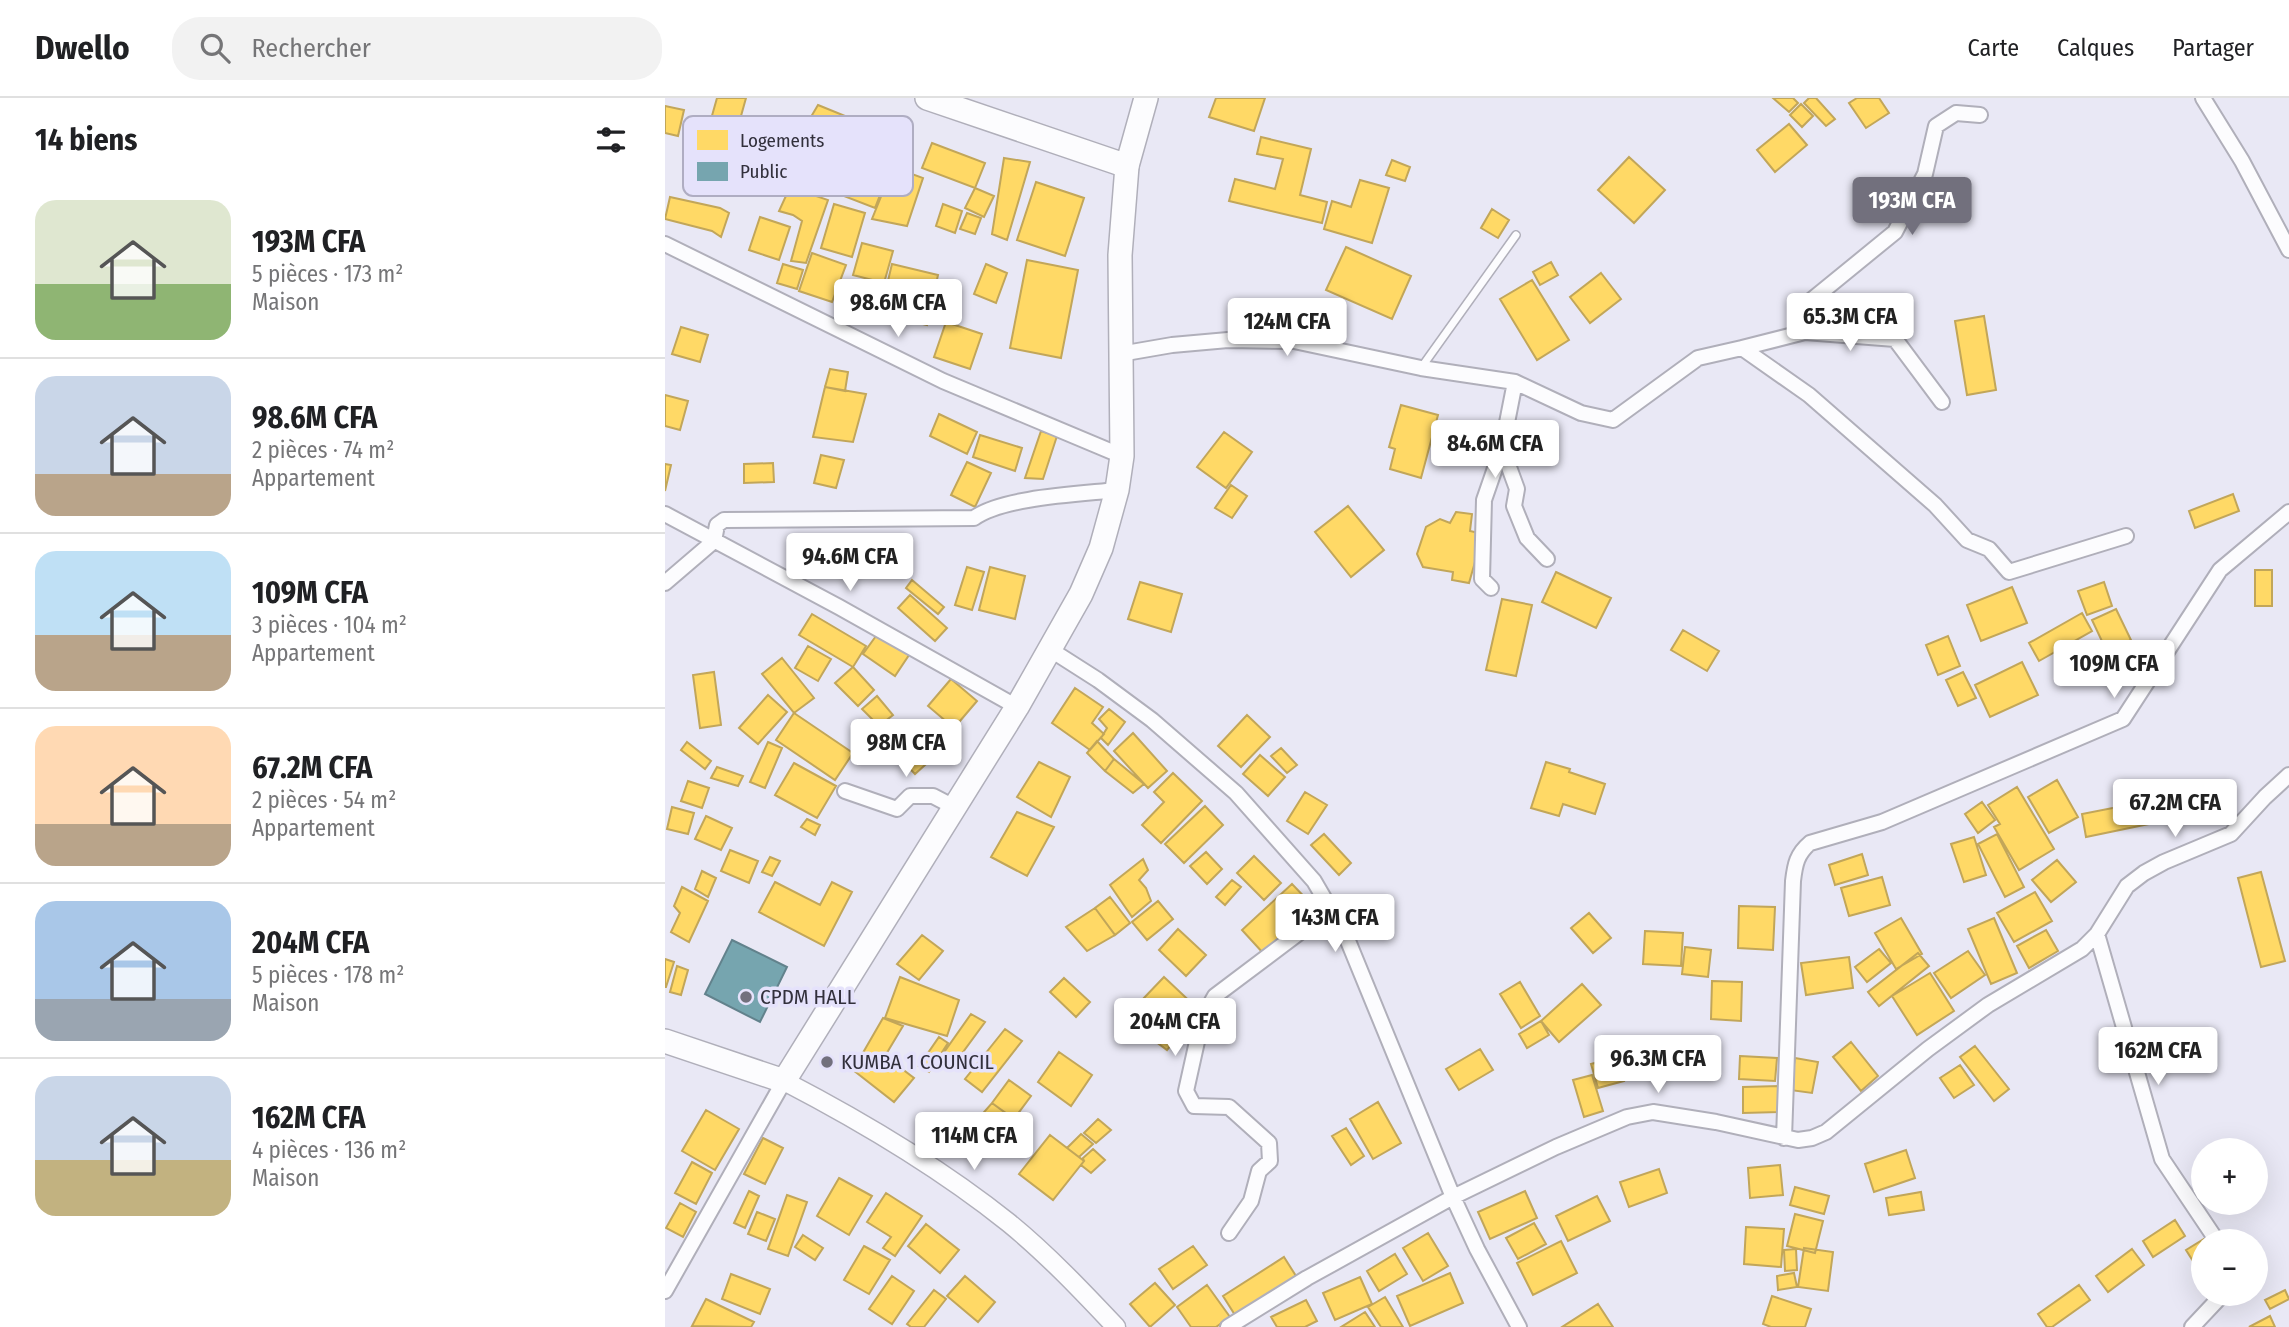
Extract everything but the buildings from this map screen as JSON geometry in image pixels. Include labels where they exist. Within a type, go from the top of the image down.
[{"type":"main road","points":[[927,98],[1127,166]]},
{"type":"main road","points":[[665,1041],[784,1081],[956,808],[1051,650],[1081,594],[1101,548],[1117,490],[1122,456],[1120,254],[1127,166],[1146,98]]},
{"type":"street","points":[[2203,98],[2242,161],[2289,250]]},
{"type":"street","points":[[1805,332],[1808,303],[1895,232],[1925,174],[1936,125],[1956,113],[1980,115]]},
{"type":"street","points":[[665,244],[943,381],[1122,456]]},
{"type":"street","points":[[1120,354],[1172,345],[1228,340],[1294,341],[1421,368],[1515,382],[1581,413],[1613,420],[1698,358],[1805,332],[1895,339],[1942,402]]},
{"type":"street","points":[[1742,348],[1809,395],[1935,505],[1966,541],[1989,549],[2009,572],[2126,536]]},
{"type":"street","points":[[1491,588],[1482,579],[1484,500],[1502,447],[1515,382]]},
{"type":"street","points":[[1502,447],[1517,489],[1514,506],[1527,538],[1548,559]]},
{"type":"street","points":[[665,583],[714,541],[717,525],[724,520],[974,519],[999,507],[1117,490]]},
{"type":"street","points":[[1784,1138],[1793,881],[1795,861],[1801,850],[1810,843],[1882,822],[2123,719],[2220,570],[2289,512]]},
{"type":"street","points":[[665,514],[839,607],[1017,707]]},
{"type":"street","points":[[1051,650],[1152,719],[1236,793],[1314,881],[1332,908],[1395,1052],[1453,1198],[1477,1250],[1519,1327]]},
{"type":"street","points":[[1227,1327],[1307,1278],[1453,1198],[1556,1147],[1641,1113],[1716,1122],[1784,1138],[1812,1138],[1826,1132],[1928,1049],[1988,1005],[2082,949],[2097,934],[2127,886],[2164,862],[2231,834],[2289,775]]},
{"type":"street","points":[[845,791],[897,809],[910,796],[933,796],[956,808]]},
{"type":"street","points":[[1229,1233],[1251,1200],[1259,1171],[1270,1161],[1269,1143],[1229,1107],[1194,1106],[1186,1091],[1202,1019],[1215,996],[1332,908]]},
{"type":"street","points":[[2097,934],[2159,1152],[2209,1229]]},
{"type":"street","points":[[665,1291],[784,1081],[860,1121],[960,1185],[1011,1225],[1078,1287],[1116,1327]]},
{"type":"street","points":[[2192,1327],[2212,1306]]},
{"type":"lane","points":[[1421,368],[1516,235]]},
{"type":"place","name":"CPDM HALL","points":[[746,997]]},
{"type":"place","name":"KUMBA 1 COUNCIL","points":[[827,1062]]}]
